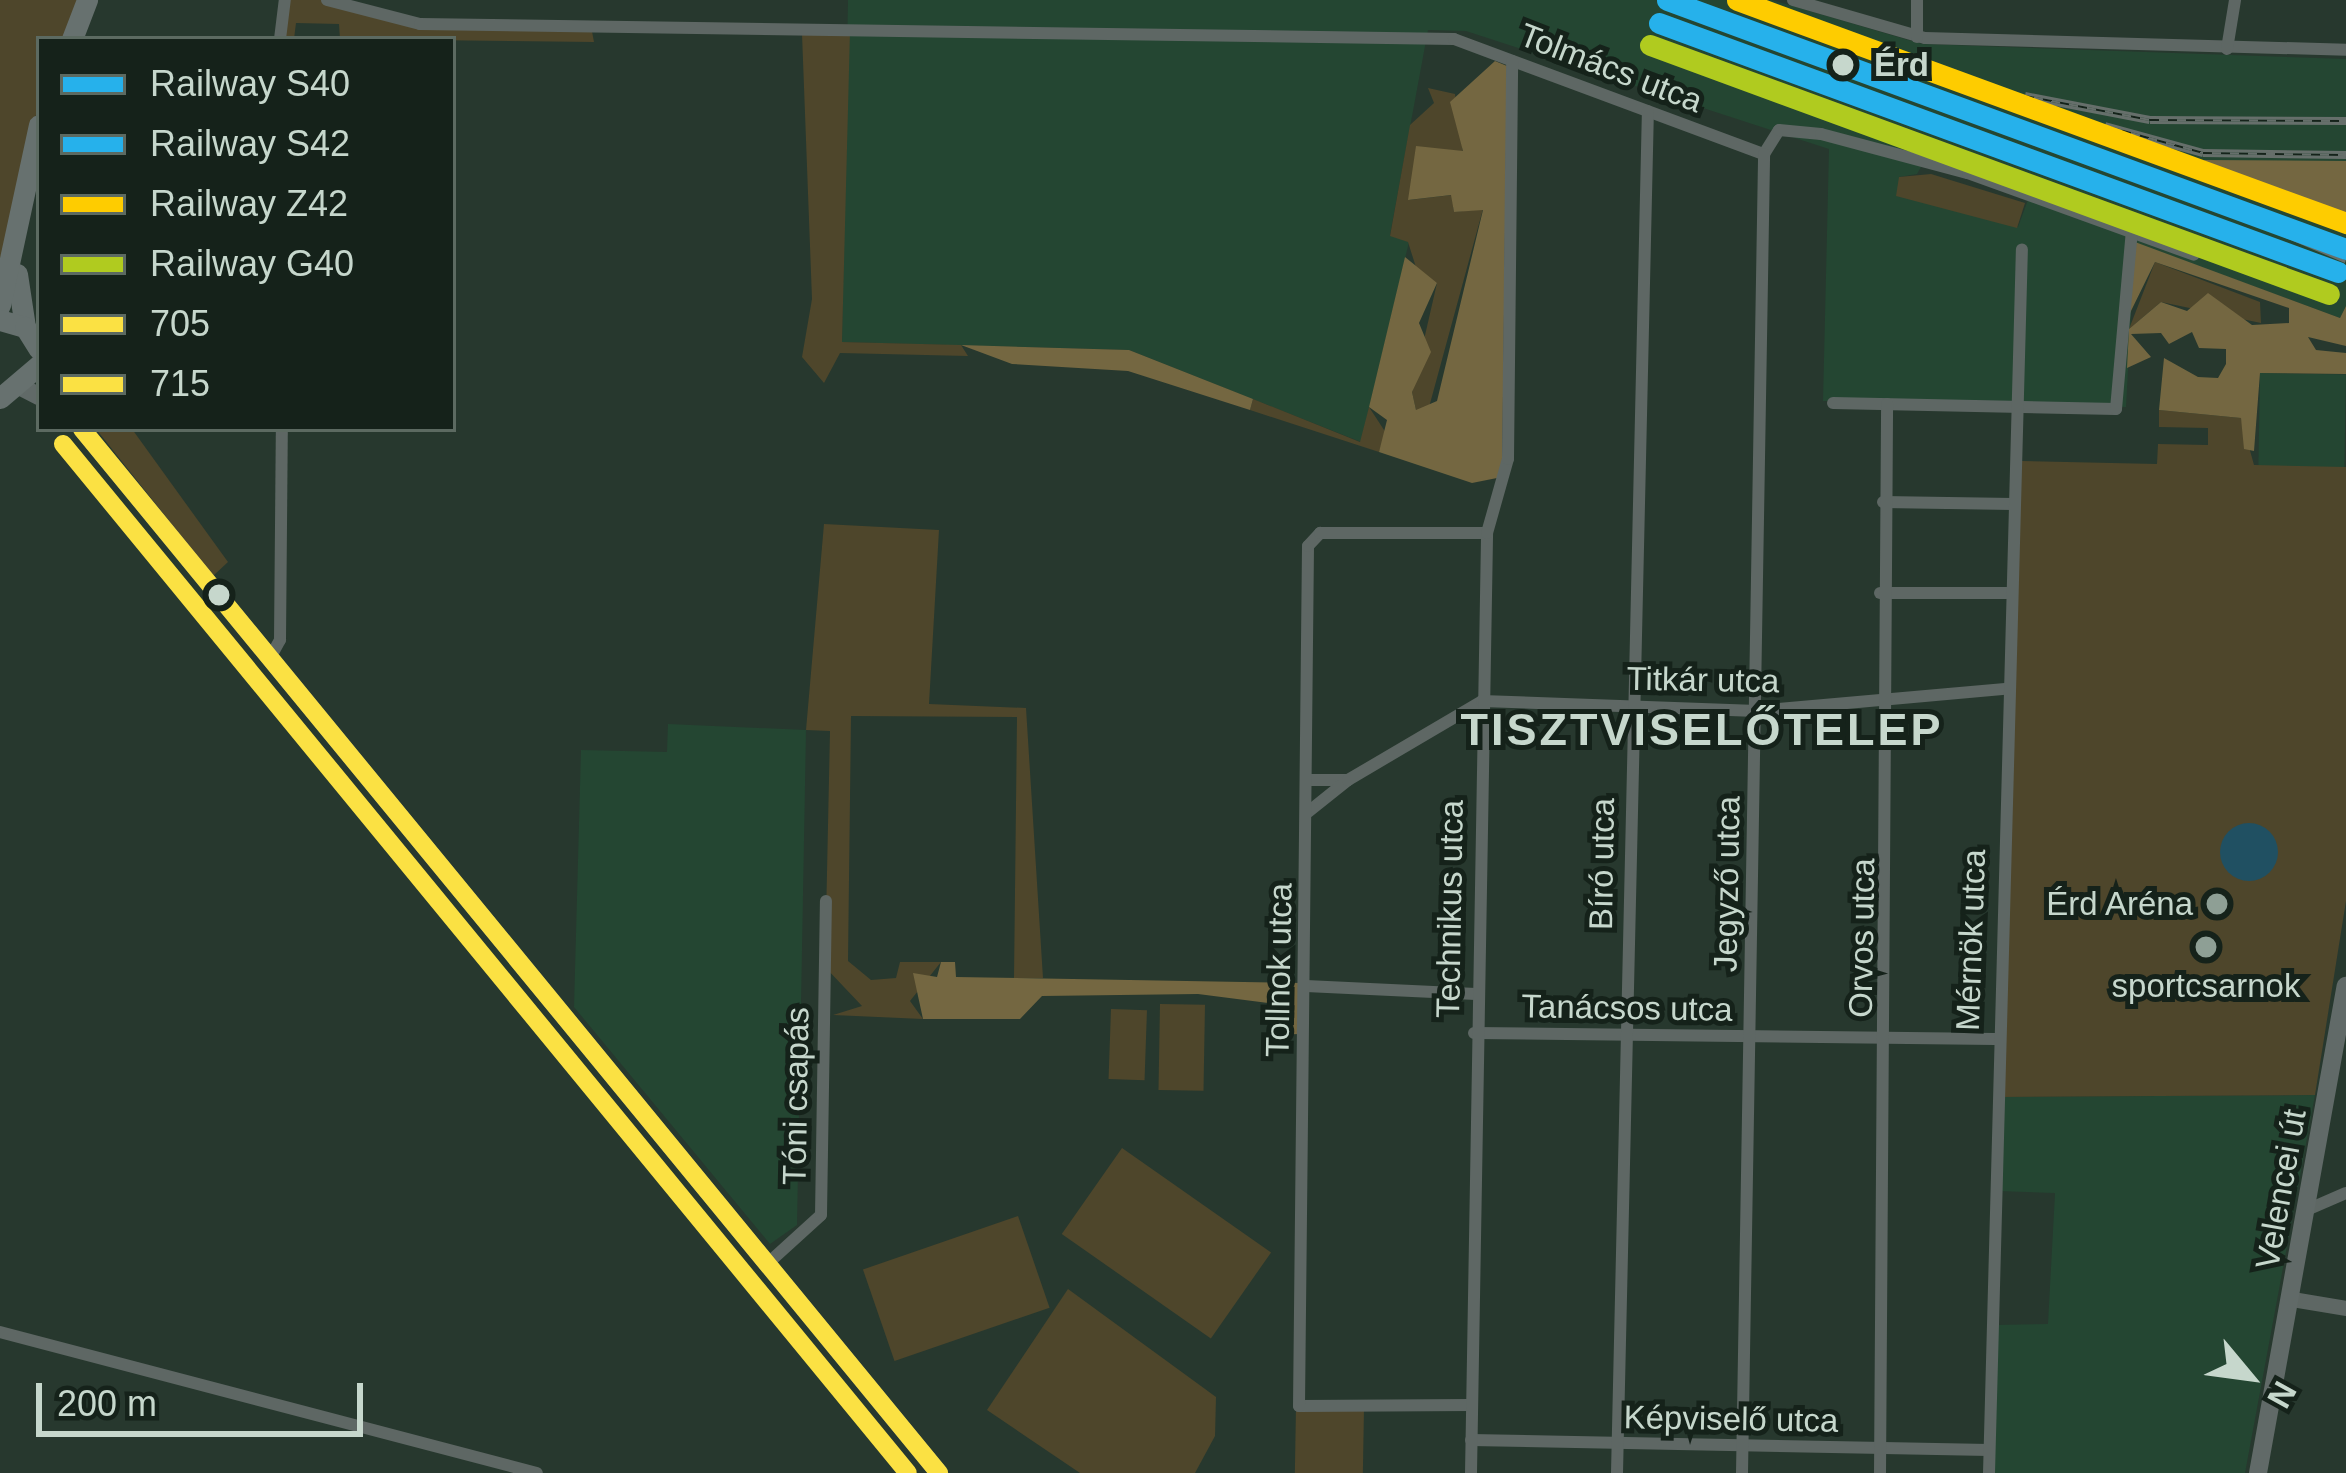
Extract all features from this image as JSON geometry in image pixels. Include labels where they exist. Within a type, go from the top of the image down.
[{"type":"main road","points":[[73,36],[87,0]]},
{"type":"main road","points":[[0,305],[36,140]]},
{"type":"main road","points":[[15,247],[25,327],[36,344]]},
{"type":"main road","points":[[0,320],[25,327]]},
{"type":"main road","points":[[14,394],[36,368]]},
{"type":"main road","points":[[84,432],[939,1473]]},
{"type":"main road","name":"Velencei út","points":[[2258,1473],[2346,986]]},
{"type":"street","points":[[280,36],[285,0]]},
{"type":"street","name":"Tolmács utca","points":[[327,0],[420,24],[1436,38],[1512,61],[1764,154]]},
{"type":"street","points":[[1792,0],[1917,37],[2227,50],[2346,50]]},
{"type":"street","points":[[1917,0],[1917,37]]},
{"type":"street","points":[[2227,50],[2235,0]]},
{"type":"street","name":"Technikus utca","points":[[1471,1473],[1482,701],[1487,533],[1508,459],[1512,61]]},
{"type":"street","name":"Bíró utca","points":[[1616,1473],[1648,112]]},
{"type":"street","points":[[1764,154],[1772,134],[1799,129],[2132,231],[2194,255]]},
{"type":"street","name":"Jegyző utca","points":[[1742,1473],[1764,154]]},
{"type":"street","points":[[1833,403],[2016,410],[2121,404],[2132,231]]},
{"type":"street","name":"Mérnök utca","points":[[1989,1473],[1995,1039],[2022,249]]},
{"type":"street","name":"Orvos utca","points":[[1880,1473],[1892,812],[1881,702],[1887,404]]},
{"type":"street","points":[[270,658],[280,640],[282,432]]},
{"type":"street","points":[[1883,502],[2013,504]]},
{"type":"street","name":"Tollnok utca","points":[[1471,1406],[1299,1406],[1306,780],[1312,535],[1487,533]]},
{"type":"street","points":[[1880,593],[2009,593]]},
{"type":"street","name":"Titkár utca","points":[[1482,701],[1757,711],[2005,689]]},
{"type":"street","points":[[1308,812],[1348,780],[1482,701]]},
{"type":"street","points":[[1306,780],[1348,780]]},
{"type":"street","name":"Tóni csapás","points":[[765,1266],[821,1215],[826,901]]},
{"type":"street","name":"Tanácsos utca","points":[[1306,986],[1476,994]]},
{"type":"street","name":"Tanácsos utca","points":[[1474,1033],[1995,1039]]},
{"type":"street","points":[[2309,1209],[2346,1193]]},
{"type":"street","points":[[2292,1299],[2346,1308]]},
{"type":"street","points":[[0,1332],[537,1473]]},
{"type":"street","name":"Képviselő utca","points":[[1471,1440],[1990,1450]]},
{"type":"shaded area","points":[[0,0],[79,0],[64,36],[36,36],[36,115],[0,290]]},
{"type":"shaded area","points":[[285,0],[347,0],[349,11],[402,23],[591,26],[594,42],[340,36],[339,24],[296,23],[294,36],[280,36]]},
{"type":"shaded area","points":[[848,0],[1772,0],[1922,44],[2346,59],[2346,161],[2205,161],[2346,222],[2346,306],[2340,318],[2135,243],[2126,407],[1823,401],[1829,149],[1466,31],[1428,30],[1390,235],[1409,242],[1361,442],[1129,350],[842,342]],"holes":[[[1930,151],[2033,186],[2018,227],[1899,177],[1917,174]]]},
{"type":"shaded area","points":[[850,31],[842,342],[961,345],[968,356],[840,353],[824,383],[802,357],[812,299],[802,34]]},
{"type":"shaded area","points":[[1495,61],[1507,66],[1502,477],[1472,483],[1379,452],[1387,420],[1369,407],[1405,257],[1437,283],[1419,323],[1431,352],[1412,392],[1416,410],[1437,401],[1483,210],[1454,212],[1451,195],[1408,200],[1416,146],[1463,151],[1450,102]]},
{"type":"shaded area","points":[[1428,88],[1455,94],[1463,152],[1409,200],[1452,195],[1454,212],[1483,209],[1428,411],[1416,410],[1412,392],[1437,283],[1420,280],[1408,242],[1390,236],[1410,125],[1434,103]]},
{"type":"shaded area","points":[[2203,160],[2346,161],[2346,222],[2249,185]]},
{"type":"shaded area","points":[[1931,174],[2025,203],[2017,228],[1896,196],[1899,177]]},
{"type":"shaded area","points":[[2135,242],[2340,318],[2346,306],[2346,346],[2308,337],[2316,350],[2346,353],[2346,374],[2260,373],[2254,451],[2244,449],[2241,418],[2159,410],[2164,358],[2198,377],[2218,378],[2226,364],[2226,349],[2199,348],[2192,332],[2169,344],[2161,333],[2131,334],[2151,357],[2127,368],[2129,329],[2161,302],[2187,311],[2208,293],[2252,325],[2289,323],[2289,308],[2155,262],[2130,313]]},
{"type":"shaded area","points":[[2155,262],[2260,302],[2261,323],[2161,302],[2129,329]]},
{"type":"shaded area","points":[[961,345],[1129,350],[1253,399],[1250,410],[1128,371],[1012,364]]},
{"type":"shaded area","points":[[2260,373],[2346,375],[2344,467],[2258,466]]},
{"type":"shaded area","points":[[1253,399],[1360,442],[1369,407],[1386,433],[1379,452],[1250,410]]},
{"type":"shaded area","points":[[2159,410],[2241,418],[2254,465],[2346,467],[2346,901],[2315,1095],[1999,1097],[2021,461],[2157,464],[2158,444],[2208,445],[2208,428],[2159,427]]},
{"type":"shaded area","points":[[98,432],[134,432],[228,562],[213,576]]},
{"type":"shaded area","points":[[824,524],[939,530],[929,704],[1026,708],[1043,978],[1014,978],[1017,717],[851,716],[848,961],[871,980],[896,978],[900,962],[941,962],[910,1001],[923,1019],[833,1015],[862,1006],[825,967],[830,731],[806,730]]},
{"type":"shaded area","points":[[668,724],[806,730],[797,1225],[770,1244],[574,1007],[581,750],[667,752]]},
{"type":"shaded area","points":[[941,962],[955,962],[956,977],[1301,983],[1300,1034],[1269,1035],[1276,1004],[1198,994],[1042,996],[1020,1019],[923,1019],[913,973],[937,977]]},
{"type":"shaded area","points":[[1160,1004],[1205,1005],[1203,1091],[1158,1090]]},
{"type":"shaded area","points":[[1111,1009],[1147,1010],[1145,1080],[1109,1079]]},
{"type":"shaded area","points":[[2315,1095],[2245,1473],[1994,1473],[1995,1325],[2048,1324],[2055,1193],[1998,1191],[1999,1097]]},
{"type":"shaded area","points":[[1122,1148],[1271,1252],[1211,1338],[1062,1234]]},
{"type":"shaded area","points":[[1018,1216],[1050,1308],[895,1361],[863,1269]]},
{"type":"shaded area","points":[[1068,1289],[1216,1397],[1215,1436],[1195,1473],[1080,1473],[987,1410]]},
{"type":"shaded area","points":[[1296,1407],[1364,1408],[1363,1473],[1295,1473]]},
{"type":"water","points":[[2249,823],[2270,831],[2278,852],[2270,873],[2249,881],[2228,873],[2220,852],[2228,831]]},
{"type":"railway","points":[[2025,96],[2150,120],[2346,121]]},
{"type":"railway","points":[[2105,126],[2203,153],[2346,155]]},
{"type":"railway","points":[[2176,187],[2346,259]]},
{"type":"rail line","name":"S40","points":[[1667,0],[2346,249]]},
{"type":"rail line","name":"Z42","points":[[1737,0],[2346,223]]},
{"type":"rail line","name":"S42","points":[[1659,23],[2338,272]]},
{"type":"rail line","name":"G40","points":[[1650,45],[2329,294]]},
{"type":"transit line","name":"705","points":[[84,432],[939,1473]]},
{"type":"transit line","name":"715","points":[[63,444],[908,1473]]},
{"type":"place","name":"Érd","points":[[1843,65]]},
{"type":"place","name":"Érd Aréna","points":[[2217,904]]},
{"type":"place","name":"sportcsarnok","points":[[2206,947]]},
{"type":"district","name":"TISZTVISELŐTELEP","points":[[1702,730]]}]
